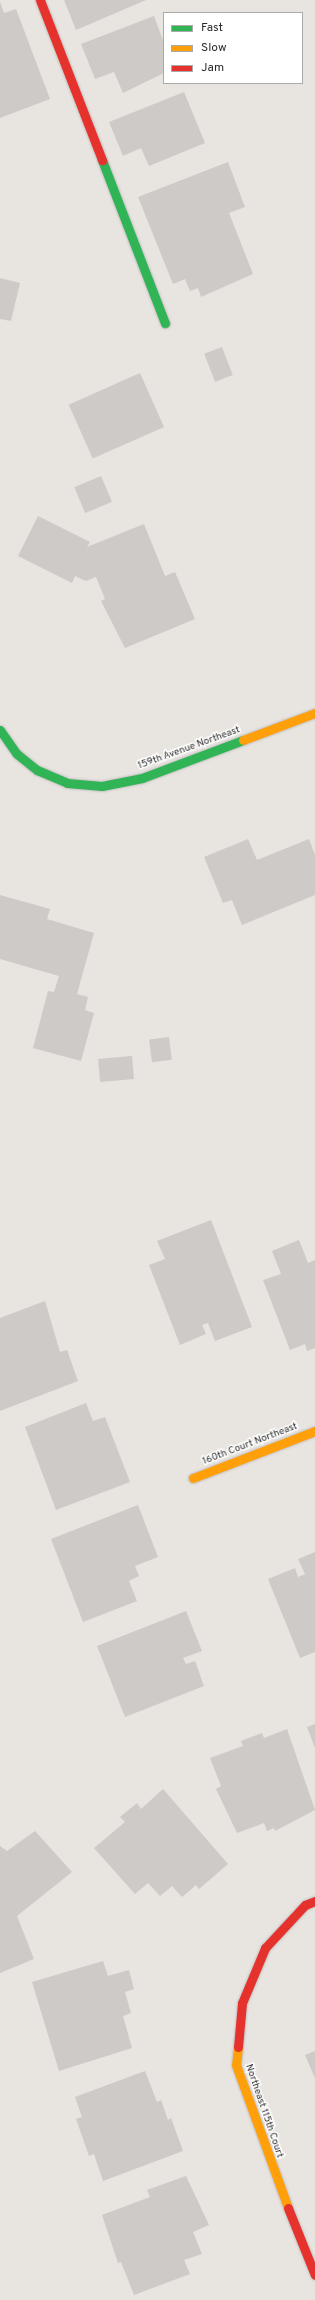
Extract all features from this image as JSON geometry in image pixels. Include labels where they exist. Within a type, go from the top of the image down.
[{"type":"street","points":[[40,0],[165,323]]},
{"type":"street","name":"159th Avenue Northeast","points":[[0,730],[17,754],[37,770],[67,783],[102,786],[142,778],[315,712]]},
{"type":"street","name":"160th Court Northeast","points":[[193,1478],[315,1431]]},
{"type":"street","name":"Northeast 115th Court","points":[[315,1901],[305,1905],[265,1948],[242,2003],[236,2065],[268,2159],[315,2275]]},
{"type":"building","points":[[64,0],[146,0],[76,30]]},
{"type":"building","points":[[0,2],[4,13],[16,9],[50,99],[0,118]]},
{"type":"building","points":[[154,16],[163,40],[163,73],[123,93],[114,72],[95,79],[81,44]]},
{"type":"building","points":[[184,92],[205,143],[149,166],[141,148],[123,156],[109,122]]},
{"type":"building","points":[[228,162],[245,207],[229,213],[253,274],[201,297],[198,288],[190,291],[185,279],[173,284],[138,197]]},
{"type":"building","points":[[0,278],[20,283],[11,321],[0,319]]},
{"type":"building","points":[[222,347],[233,375],[215,382],[204,354]]},
{"type":"building","points":[[140,373],[164,427],[93,459],[69,405]]},
{"type":"building","points":[[101,476],[112,502],[85,513],[74,487]]},
{"type":"building","points":[[38,516],[90,542],[87,547],[144,524],[165,576],[175,572],[195,619],[125,648],[101,601],[105,599],[96,577],[86,581],[75,576],[72,583],[18,556]]},
{"type":"building","points":[[248,839],[257,860],[309,839],[315,855],[315,895],[242,925],[232,900],[223,903],[204,857]]},
{"type":"building","points":[[0,895],[50,909],[47,919],[94,933],[77,994],[88,997],[85,1010],[94,1013],[81,1061],[33,1048],[48,991],[54,992],[59,976],[0,959]]},
{"type":"building","points":[[169,1037],[172,1060],[152,1062],[149,1039]]},
{"type":"building","points":[[132,1056],[134,1079],[100,1082],[98,1059]]},
{"type":"building","points":[[211,1220],[252,1327],[215,1341],[208,1323],[202,1325],[206,1334],[180,1345],[149,1265],[165,1259],[157,1241]]},
{"type":"building","points":[[299,1240],[308,1263],[315,1260],[315,1348],[307,1351],[305,1344],[290,1350],[263,1280],[281,1274],[272,1251]]},
{"type":"building","points":[[45,1301],[60,1352],[67,1350],[78,1381],[0,1411],[0,1318]]},
{"type":"building","points":[[86,1403],[93,1421],[105,1417],[130,1482],[56,1510],[25,1427]]},
{"type":"building","points":[[138,1505],[158,1557],[135,1566],[139,1576],[129,1581],[137,1601],[83,1622],[51,1539]]},
{"type":"building","points":[[315,1552],[315,1652],[300,1658],[268,1579],[295,1568],[298,1577],[305,1574],[298,1559]]},
{"type":"building","points":[[186,1611],[202,1651],[183,1658],[186,1664],[195,1661],[204,1686],[125,1717],[97,1646]]},
{"type":"building","points":[[315,1724],[315,1748],[307,1727]]},
{"type":"building","points":[[287,1729],[315,1810],[275,1831],[274,1828],[267,1831],[264,1823],[237,1833],[216,1789],[221,1786],[210,1758],[243,1746],[241,1741],[262,1733],[264,1738]]},
{"type":"building","points":[[163,1789],[228,1864],[199,1889],[196,1885],[182,1897],[172,1886],[160,1896],[148,1883],[135,1894],[94,1848],[125,1822],[120,1817],[137,1803],[141,1809]]},
{"type":"building","points":[[35,1831],[72,1872],[17,1916],[34,1959],[0,1973],[0,1846],[7,1851]]},
{"type":"building","points":[[103,1961],[108,1976],[129,1970],[134,1989],[125,1992],[131,2013],[123,2016],[132,2048],[59,2071],[32,1982]]},
{"type":"building","points":[[315,2051],[315,2078],[305,2055]]},
{"type":"building","points":[[145,2071],[157,2102],[161,2100],[168,2120],[171,2118],[183,2151],[103,2181],[94,2154],[89,2156],[76,2119],[82,2117],[75,2097]]},
{"type":"building","points":[[186,2176],[209,2225],[193,2232],[202,2254],[184,2260],[190,2274],[134,2295],[121,2262],[118,2263],[102,2215],[150,2197],[147,2190]]},
{"type":"traffic: fast","points":[[102,160],[165,323]]},
{"type":"traffic: fast","points":[[0,730],[17,754],[37,770],[67,783],[102,786],[142,778],[243,740]]},
{"type":"traffic: slow","points":[[243,740],[315,713]]},
{"type":"traffic: slow","points":[[193,1478],[315,1431]]},
{"type":"traffic: slow","points":[[238,2047],[236,2065],[288,2208]]},
{"type":"traffic: jam","points":[[40,0],[102,160]]},
{"type":"traffic: jam","points":[[238,2047],[242,2003],[265,1948],[305,1905],[315,1901]]},
{"type":"traffic: jam","points":[[288,2208],[315,2275]]}]
